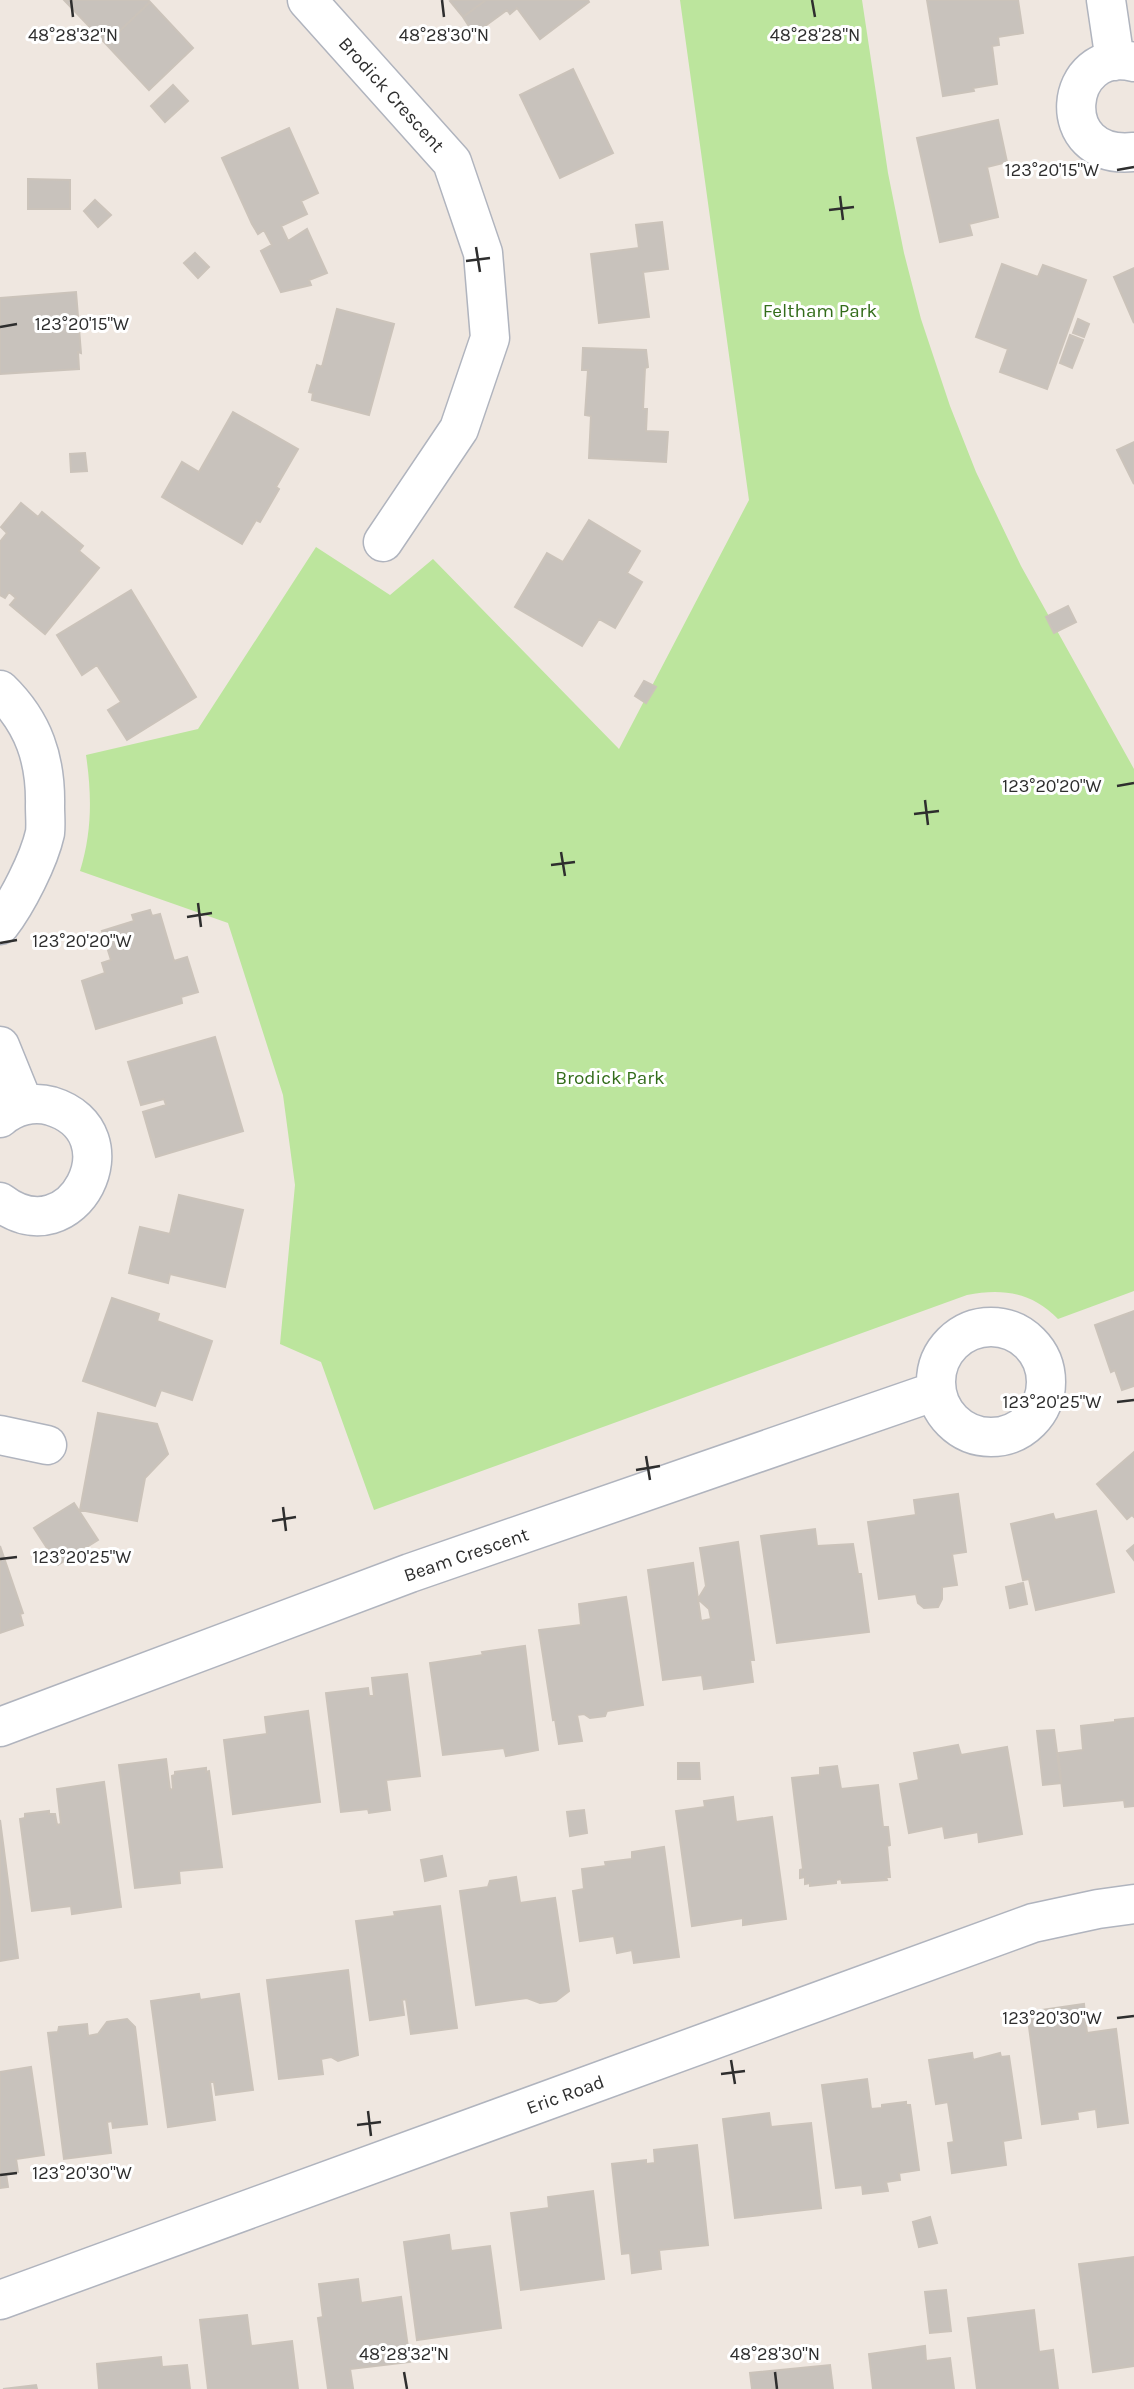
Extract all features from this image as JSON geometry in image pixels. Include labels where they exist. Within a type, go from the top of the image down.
[{"type":"street","name":"Brodick Crescent","points":[[307,0],[452,162],[483,253],[490,338],[459,429],[383,542]]},
{"type":"street","points":[[1107,0],[1124,61],[1101,65],[1088,73],[1080,86],[1076,115],[1086,136],[1104,150],[1119,154],[1134,152]]},
{"type":"street","points":[[0,690],[12,702],[34,736],[46,776],[45,833],[27,879],[0,925]]},
{"type":"street","points":[[0,1046],[12,1112],[43,1104],[61,1109],[77,1120],[88,1136],[93,1155],[92,1174],[83,1192],[70,1206],[53,1214],[35,1216],[18,1213],[0,1202]]},
{"type":"street","name":"Beam Crescent","points":[[0,1727],[410,1573],[936,1391]]},
{"type":"street","points":[[0,1435],[47,1445]]},
{"type":"street","name":"Eric Road","points":[[0,2300],[1033,1923],[1134,1904]]},
{"type":"green space","name":"Brodick Park","points":[[680,0],[862,0],[888,173],[904,253],[921,319],[950,406],[976,472],[1021,566],[1134,769],[1134,1291],[1058,1319],[1038,1303],[1016,1294],[992,1292],[967,1295],[374,1510],[321,1362],[280,1344],[295,1185],[283,1095],[228,923],[80,871],[90,814],[86,755],[198,729],[316,547],[390,595],[433,559],[619,749],[749,500]]},
{"type":"building","points":[[64,0],[148,0],[150,2],[106,44]]},
{"type":"building","points":[[486,0],[463,17],[450,1]]},
{"type":"building","points":[[486,0],[589,2],[540,39],[517,8],[510,14],[507,10],[474,34],[463,17]]},
{"type":"building","points":[[927,0],[1018,0],[1023,33],[998,37],[999,45],[992,46],[997,84],[943,96]]},
{"type":"building","points":[[150,2],[193,48],[149,90],[106,44]]},
{"type":"building","points":[[573,69],[613,153],[560,178],[520,95]]},
{"type":"building","points":[[173,85],[188,101],[165,122],[151,106]]},
{"type":"building","points":[[998,120],[1007,162],[987,167],[998,217],[969,224],[972,235],[940,242],[917,138]]},
{"type":"building","points":[[289,128],[318,193],[301,201],[307,214],[281,226],[288,241],[307,229],[327,273],[309,280],[311,285],[281,292],[261,251],[272,245],[264,230],[258,234],[252,224],[222,158]]},
{"type":"building","points":[[28,179],[70,180],[70,209],[28,209]]},
{"type":"building","points":[[95,200],[111,215],[98,227],[84,211]]},
{"type":"building","points":[[662,222],[668,269],[643,272],[649,317],[599,323],[591,254],[639,248],[636,225]]},
{"type":"building","points":[[195,253],[209,267],[198,278],[184,263]]},
{"type":"building","points":[[1002,264],[1038,277],[1043,265],[1086,280],[1047,389],[1000,372],[1008,349],[976,337]]},
{"type":"building","points":[[1134,268],[1134,323],[1114,277]]},
{"type":"building","points":[[76,292],[81,353],[78,352],[79,369],[0,374],[0,298]]},
{"type":"building","points":[[337,309],[394,324],[369,415],[312,400],[313,393],[309,392],[317,365],[322,367]]},
{"type":"building","points":[[1078,319],[1089,324],[1084,337],[1073,333]]},
{"type":"building","points":[[1070,335],[1083,340],[1072,368],[1060,363]]},
{"type":"building","points":[[583,348],[646,350],[648,367],[645,368],[643,409],[647,409],[646,431],[668,432],[666,462],[589,458],[591,416],[585,415],[588,370],[582,370]]},
{"type":"building","points":[[233,412],[298,449],[260,522],[256,520],[242,544],[162,497],[182,462],[199,472]]},
{"type":"building","points":[[1134,442],[1134,484],[1117,450]]},
{"type":"building","points":[[85,453],[87,471],[71,472],[70,454]]},
{"type":"building","points":[[21,503],[38,517],[42,512],[83,546],[79,551],[99,568],[45,634],[10,605],[16,598],[9,592],[5,598],[0,595],[0,542],[7,533],[1,527]]},
{"type":"building","points":[[589,520],[640,551],[627,573],[642,582],[615,628],[599,619],[582,646],[515,607],[547,553],[563,562]]},
{"type":"building","points":[[131,590],[196,697],[127,740],[108,710],[121,702],[97,665],[82,675],[57,635]]},
{"type":"building","points":[[1068,606],[1076,622],[1054,633],[1046,617]]},
{"type":"building","points":[[644,681],[656,687],[646,703],[635,696]]},
{"type":"building","points":[[150,910],[152,916],[160,914],[174,961],[187,957],[198,992],[181,997],[182,1003],[96,1029],[82,981],[105,973],[102,963],[111,960],[102,931],[134,921],[132,915]]},
{"type":"building","points":[[215,1037],[243,1131],[156,1157],[143,1112],[166,1105],[164,1099],[141,1105],[128,1062]]},
{"type":"building","points":[[179,1195],[243,1210],[225,1287],[170,1274],[168,1283],[129,1273],[140,1227],[170,1234]]},
{"type":"building","points":[[112,1298],[159,1314],[157,1321],[212,1341],[192,1400],[161,1390],[155,1406],[83,1381]]},
{"type":"building","points":[[1134,1311],[1134,1386],[1122,1390],[1115,1370],[1111,1372],[1095,1325]]},
{"type":"building","points":[[98,1413],[157,1424],[168,1454],[145,1478],[137,1521],[80,1510]]},
{"type":"building","points":[[1134,1452],[1134,1517],[1132,1515],[1127,1519],[1097,1484]]},
{"type":"building","points":[[958,1494],[966,1552],[952,1554],[957,1585],[942,1587],[942,1599],[938,1607],[924,1608],[918,1603],[916,1594],[879,1599],[868,1522],[916,1515],[914,1500]]},
{"type":"building","points":[[74,1503],[98,1540],[58,1565],[34,1528]]},
{"type":"building","points":[[1096,1511],[1114,1592],[1036,1610],[1029,1579],[1023,1580],[1011,1524],[1053,1514],[1055,1520]]},
{"type":"building","points":[[815,1529],[817,1546],[853,1544],[858,1574],[861,1574],[869,1632],[777,1643],[761,1536]]},
{"type":"building","points":[[738,1542],[754,1660],[750,1660],[753,1682],[704,1689],[702,1675],[663,1680],[648,1570],[693,1563],[701,1621],[711,1619],[709,1609],[698,1599],[706,1586],[700,1548]]},
{"type":"building","points":[[1134,1545],[1134,1560],[1127,1551]]},
{"type":"building","points":[[0,1546],[23,1613],[20,1614],[23,1625],[0,1633]]},
{"type":"building","points":[[1023,1583],[1027,1604],[1010,1608],[1006,1587]]},
{"type":"building","points":[[626,1597],[643,1705],[607,1711],[605,1716],[590,1718],[584,1714],[577,1715],[582,1741],[559,1744],[539,1630],[581,1625],[579,1604]]},
{"type":"building","points":[[525,1646],[538,1750],[506,1756],[504,1748],[443,1755],[430,1663]]},
{"type":"building","points":[[407,1674],[420,1776],[386,1780],[390,1810],[369,1813],[368,1809],[341,1812],[326,1693],[368,1688],[369,1696],[374,1696],[372,1678]]},
{"type":"building","points":[[308,1711],[320,1802],[233,1814],[224,1740],[267,1734],[265,1717]]},
{"type":"building","points":[[1134,1718],[1134,1806],[1125,1807],[1124,1800],[1064,1806],[1058,1753],[1083,1750],[1081,1726]]},
{"type":"building","points":[[1054,1730],[1061,1783],[1043,1785],[1037,1731]]},
{"type":"building","points":[[958,1745],[961,1755],[1007,1747],[1022,1834],[979,1842],[978,1832],[945,1838],[943,1826],[909,1833],[900,1784],[919,1780],[914,1753]]},
{"type":"building","points":[[166,1759],[170,1790],[173,1789],[172,1776],[175,1772],[206,1768],[206,1772],[209,1771],[222,1867],[179,1871],[180,1883],[135,1888],[119,1765]]},
{"type":"building","points":[[678,1763],[699,1763],[700,1779],[678,1779]]},
{"type":"building","points":[[837,1766],[841,1789],[878,1785],[883,1827],[888,1827],[890,1845],[887,1846],[890,1877],[886,1877],[887,1880],[842,1883],[841,1879],[836,1880],[836,1883],[810,1886],[810,1883],[805,1884],[805,1877],[800,1878],[800,1870],[803,1869],[792,1778],[820,1775],[820,1768]]},
{"type":"building","points":[[104,1782],[121,1907],[72,1914],[71,1906],[32,1911],[20,1819],[25,1818],[25,1814],[49,1811],[49,1814],[55,1814],[57,1825],[61,1824],[57,1789]]},
{"type":"building","points":[[733,1797],[736,1822],[772,1817],[786,1919],[743,1925],[743,1918],[692,1926],[676,1811],[705,1807],[704,1801]]},
{"type":"building","points":[[584,1810],[587,1833],[570,1836],[567,1812]]},
{"type":"building","points":[[0,1820],[18,1958],[0,1961]]},
{"type":"building","points":[[664,1847],[679,1957],[634,1963],[632,1950],[617,1953],[614,1936],[580,1941],[573,1891],[584,1889],[582,1869],[606,1866],[605,1862],[632,1859],[632,1852]]},
{"type":"building","points":[[442,1856],[446,1876],[425,1881],[421,1860]]},
{"type":"building","points":[[516,1877],[520,1903],[555,1898],[569,1991],[556,2001],[540,2003],[527,1998],[476,2005],[460,1891],[488,1887],[490,1881]]},
{"type":"building","points":[[440,1906],[457,2028],[411,2034],[406,1999],[402,2000],[404,2015],[370,2020],[356,1921],[395,1916],[394,1912]]},
{"type":"building","points":[[348,1970],[358,2055],[338,2061],[331,2057],[321,2059],[323,2074],[279,2079],[267,1980]]},
{"type":"building","points":[[199,1994],[200,2000],[239,1994],[253,2090],[216,2095],[214,2082],[210,2082],[215,2120],[168,2127],[151,2001]]},
{"type":"building","points":[[1084,2004],[1087,2033],[1116,2029],[1128,2123],[1098,2127],[1096,2109],[1077,2112],[1078,2119],[1042,2124],[1027,2012]]},
{"type":"building","points":[[127,2019],[135,2027],[147,2124],[113,2128],[112,2121],[107,2122],[111,2153],[64,2159],[48,2033],[58,2032],[59,2027],[87,2024],[88,2036],[98,2034],[107,2022]]},
{"type":"building","points":[[972,2053],[973,2060],[1000,2053],[1001,2057],[1009,2056],[1021,2138],[1003,2141],[1006,2165],[952,2173],[948,2143],[954,2142],[948,2102],[936,2104],[929,2060]]},
{"type":"building","points":[[31,2067],[44,2155],[16,2159],[18,2172],[6,2174],[8,2187],[0,2188],[0,2072]]},
{"type":"building","points":[[867,2079],[871,2109],[906,2102],[906,2105],[910,2105],[919,2170],[899,2173],[900,2180],[886,2182],[888,2191],[863,2194],[862,2185],[836,2188],[822,2085]]},
{"type":"building","points":[[769,2113],[771,2127],[811,2123],[821,2208],[735,2218],[723,2119]]},
{"type":"building","points":[[697,2145],[708,2245],[659,2250],[661,2269],[632,2273],[630,2253],[622,2254],[612,2164],[646,2160],[646,2164],[655,2163],[654,2150]]},
{"type":"building","points":[[593,2191],[604,2279],[521,2290],[511,2213],[549,2208],[548,2197]]},
{"type":"building","points":[[930,2217],[937,2243],[919,2247],[913,2222]]},
{"type":"building","points":[[449,2235],[451,2251],[490,2246],[501,2328],[417,2340],[404,2242]]},
{"type":"building","points":[[1134,2257],[1134,2366],[1093,2372],[1079,2264]]},
{"type":"building","points":[[358,2279],[361,2303],[401,2297],[410,2362],[350,2369],[353,2388],[328,2389],[318,2318],[323,2317],[319,2284]]},
{"type":"building","points":[[946,2290],[951,2331],[930,2333],[925,2292]]},
{"type":"building","points":[[1034,2310],[1039,2352],[1053,2350],[1058,2389],[977,2389],[968,2318]]},
{"type":"building","points":[[247,2315],[251,2346],[292,2341],[298,2389],[208,2389],[200,2320]]},
{"type":"building","points":[[925,2346],[926,2361],[950,2358],[954,2389],[873,2389],[869,2354]]},
{"type":"building","points":[[161,2357],[162,2367],[187,2365],[190,2389],[99,2389],[97,2364]]},
{"type":"building","points":[[830,2365],[833,2389],[752,2389],[750,2373]]},
{"type":"building","points":[[36,2385],[37,2389],[3,2389]]},
{"type":"park label","name":"Feltham Park","points":[[820,310]]}]
